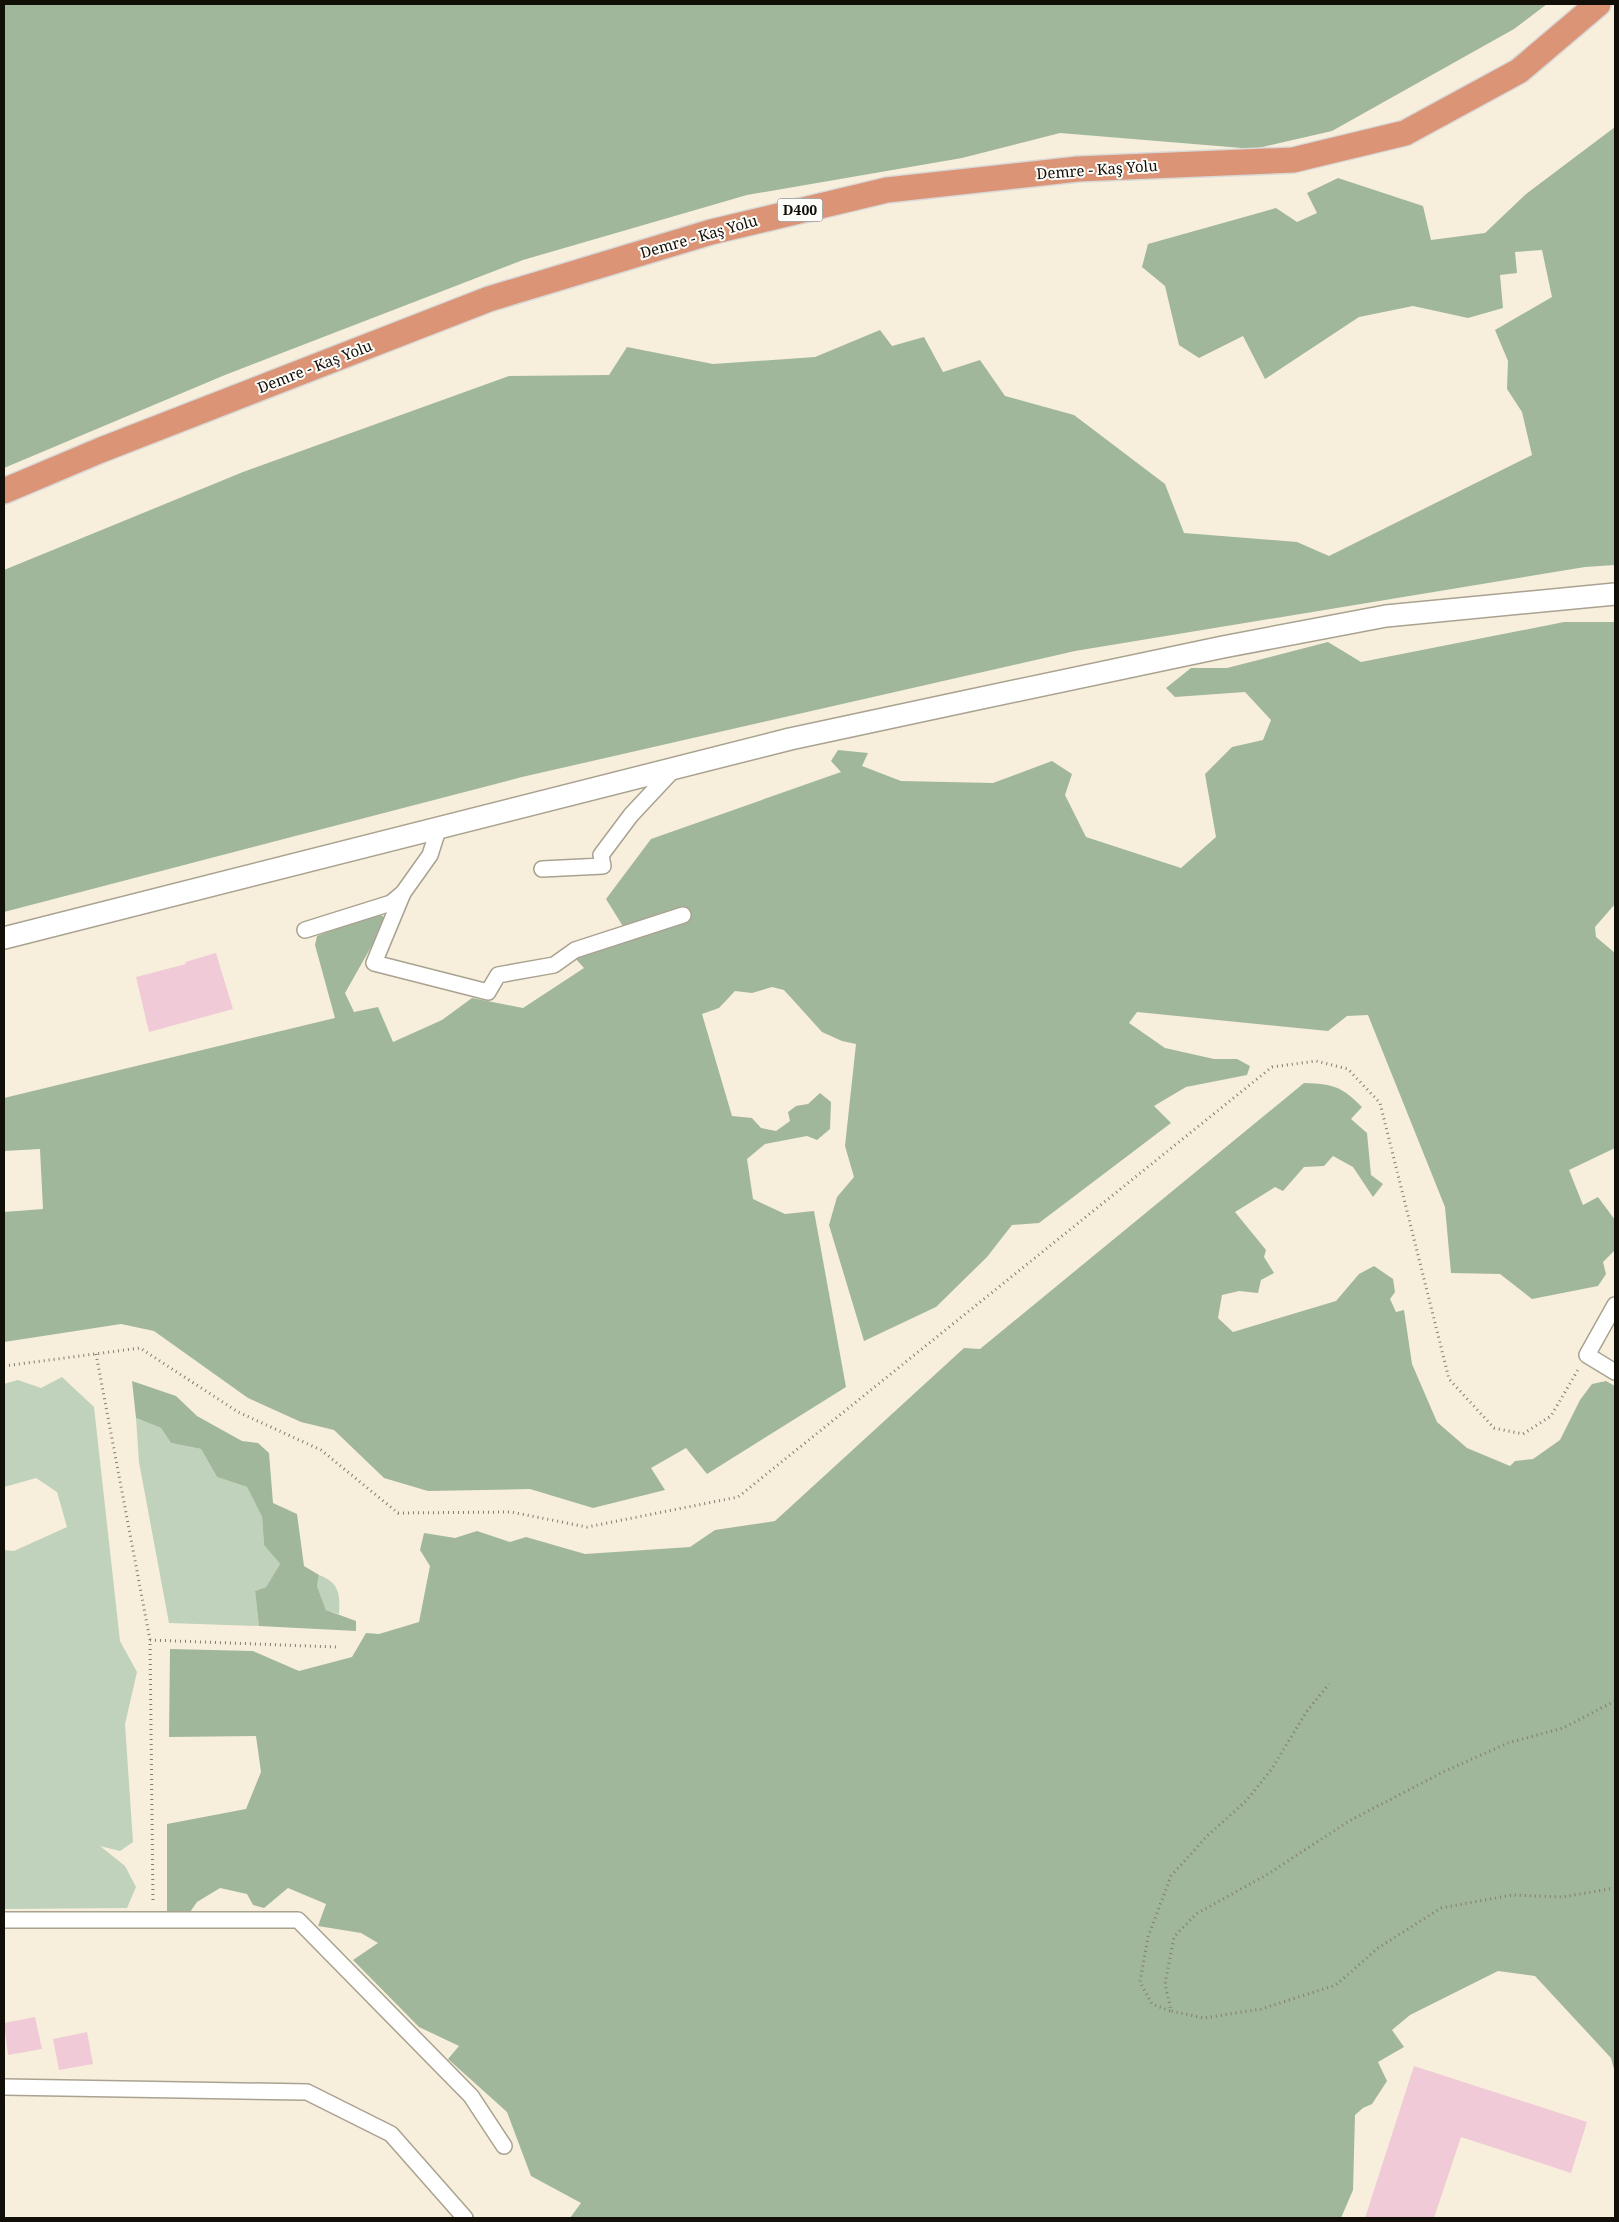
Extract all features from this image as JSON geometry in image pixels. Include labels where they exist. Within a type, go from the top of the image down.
[{"type":"highway","name":"Demre - Kaş Yolu","points":[[4,491],[101,450],[489,299],[711,232],[887,190],[1078,169],[1293,160],[1405,133],[1519,71],[1598,4]]},
{"type":"main road","points":[[4,938],[676,767],[790,739],[949,705],[1222,647],[1386,616],[1615,594]]},
{"type":"street","points":[[542,869],[603,866],[601,855],[626,822],[676,767]]},
{"type":"street","points":[[439,827],[430,855],[403,893],[374,963],[488,992],[498,975],[554,965],[575,950],[683,915]]},
{"type":"street","points":[[305,930],[390,903],[403,893]]},
{"type":"street","points":[[1615,1305],[1587,1355],[1615,1372]]},
{"type":"street","points":[[4,1920],[298,1920],[471,2096],[504,2146]]},
{"type":"street","points":[[4,2088],[307,2092],[391,2134],[465,2218]]},
{"type":"path","points":[[4,1366],[140,1348],[238,1412],[321,1450],[398,1513],[511,1512],[587,1527],[738,1497],[1272,1067],[1316,1061],[1348,1069],[1380,1103],[1449,1379],[1494,1428],[1523,1434],[1551,1416],[1587,1355]]},
{"type":"path","points":[[96,1354],[150,1640],[153,1920]]},
{"type":"path","points":[[150,1640],[336,1647]]},
{"type":"path","points":[[1329,1684],[1307,1711],[1271,1770],[1246,1801],[1207,1836],[1171,1876],[1148,1937],[1140,1982],[1152,2004],[1171,2012],[1204,2018],[1261,2009],[1336,1985],[1378,1948],[1441,1908],[1512,1895],[1562,1897],[1615,1888]]},
{"type":"path","points":[[1171,2012],[1165,1984],[1174,1937],[1196,1914],[1268,1874],[1349,1821],[1443,1772],[1508,1744],[1563,1728],[1615,1700]]},
{"type":"green space","points":[[4,4],[1547,4],[1514,29],[1332,131],[1254,149],[1060,133],[962,158],[747,195],[523,260],[225,375],[4,468]]},
{"type":"green space","points":[[1615,127],[1615,565],[1585,567],[1075,651],[522,777],[4,912],[4,570],[243,472],[509,376],[609,375],[627,347],[713,364],[815,357],[880,330],[892,346],[924,337],[943,372],[980,360],[1005,396],[1074,415],[1165,484],[1184,533],[1297,542],[1329,556],[1532,455],[1522,412],[1507,389],[1508,361],[1495,330],[1552,297],[1542,250],[1515,252],[1517,273],[1500,275],[1503,308],[1468,318],[1413,306],[1359,317],[1265,379],[1243,336],[1199,358],[1179,345],[1165,286],[1142,267],[1148,244],[1276,208],[1297,222],[1317,213],[1307,193],[1338,178],[1423,206],[1431,240],[1485,233],[1526,194]]},
{"type":"green space","points":[[1564,622],[1615,622],[1615,904],[1595,927],[1596,937],[1615,953],[1615,1148],[1569,1170],[1583,1205],[1598,1197],[1615,1220],[1615,1250],[1603,1262],[1606,1274],[1598,1286],[1532,1299],[1500,1274],[1451,1273],[1445,1207],[1368,1015],[1347,1016],[1328,1031],[1137,1012],[1129,1023],[1165,1048],[1214,1059],[1237,1059],[1250,1066],[1247,1075],[1186,1087],[1154,1106],[1171,1123],[1039,1223],[1012,1225],[987,1257],[936,1307],[864,1341],[829,1225],[837,1197],[854,1177],[845,1146],[856,1044],[842,1041],[822,1032],[784,990],[772,987],[752,993],[735,991],[719,1008],[702,1014],[732,1116],[752,1118],[761,1128],[776,1131],[790,1121],[788,1112],[796,1106],[808,1104],[820,1093],[831,1102],[830,1129],[817,1140],[807,1136],[765,1144],[747,1159],[753,1199],[785,1214],[814,1211],[846,1387],[707,1474],[686,1448],[651,1468],[665,1490],[593,1508],[530,1489],[428,1491],[384,1478],[334,1430],[301,1422],[248,1398],[154,1331],[121,1324],[4,1342],[4,1212],[43,1209],[40,1149],[4,1151],[4,1098],[335,1018],[315,945],[317,936],[375,914],[383,916],[384,924],[345,993],[354,1012],[378,1007],[393,1042],[442,1020],[472,998],[523,1008],[584,968],[575,958],[629,936],[606,899],[651,839],[841,772],[831,761],[838,750],[868,753],[862,766],[901,781],[993,783],[1052,761],[1072,774],[1065,795],[1086,837],[1181,868],[1216,837],[1205,774],[1232,747],[1263,740],[1271,720],[1245,692],[1175,697],[1166,688],[1191,668],[1227,668],[1328,642],[1361,662]]},
{"type":"green space","points":[[1304,1083],[1330,1085],[1342,1090],[1362,1107],[1351,1119],[1367,1133],[1371,1175],[1383,1184],[1373,1197],[1353,1167],[1333,1156],[1324,1166],[1304,1167],[1283,1191],[1275,1187],[1235,1212],[1266,1250],[1264,1257],[1274,1273],[1261,1280],[1258,1293],[1239,1291],[1222,1295],[1218,1318],[1233,1332],[1336,1301],[1359,1274],[1374,1266],[1393,1279],[1395,1292],[1390,1299],[1396,1312],[1404,1310],[1412,1364],[1437,1422],[1467,1448],[1510,1466],[1515,1461],[1533,1459],[1560,1440],[1580,1400],[1592,1384],[1606,1381],[1615,1386],[1615,2073],[1611,2058],[1535,1976],[1498,1971],[1410,2015],[1392,2030],[1404,2047],[1378,2062],[1387,2081],[1372,2104],[1363,2108],[1355,2115],[1353,2190],[1341,2218],[570,2218],[581,2203],[531,2176],[507,2112],[448,2059],[459,2046],[419,2027],[353,1960],[378,1943],[361,1933],[318,1926],[326,1904],[288,1888],[264,1908],[253,1905],[247,1894],[220,1888],[197,1902],[190,1912],[167,1913],[167,1824],[246,1809],[261,1772],[256,1736],[169,1737],[170,1649],[253,1651],[299,1671],[352,1657],[366,1633],[379,1634],[419,1622],[430,1566],[420,1550],[424,1533],[455,1538],[477,1531],[510,1542],[526,1537],[585,1554],[690,1547],[715,1530],[775,1521],[964,1348],[980,1349]]},
{"type":"green space","points":[[62,1377],[94,1407],[120,1641],[137,1672],[125,1724],[133,1842],[120,1851],[100,1846],[125,1866],[136,1887],[127,1908],[4,1909],[4,1550],[14,1551],[67,1527],[57,1492],[36,1478],[4,1487],[4,1384],[18,1380],[41,1388]]},
{"type":"green space","points":[[132,1381],[176,1396],[197,1416],[242,1441],[258,1443],[269,1453],[273,1503],[297,1514],[304,1566],[319,1575],[317,1586],[326,1610],[356,1621],[356,1631],[259,1626],[255,1591],[266,1587],[280,1564],[264,1545],[262,1517],[247,1487],[217,1477],[201,1449],[171,1443],[161,1428],[136,1418]]},
{"type":"green space","points":[[136,1418],[161,1428],[171,1443],[201,1449],[217,1477],[247,1487],[262,1517],[264,1545],[280,1564],[266,1587],[255,1591],[259,1626],[169,1623],[139,1462]]},
{"type":"green space","points":[[319,1575],[335,1586],[339,1595],[339,1614],[326,1610],[317,1586]]},
{"type":"building","points":[[216,953],[233,1009],[149,1032],[136,977],[186,964],[185,962]]},
{"type":"building","points":[[35,2017],[42,2049],[8,2055],[4,2023]]},
{"type":"building","points":[[87,2032],[93,2064],[59,2070],[53,2039]]},
{"type":"building","points":[[1414,2066],[1587,2122],[1571,2173],[1461,2137],[1434,2218],[1365,2218]]}]
